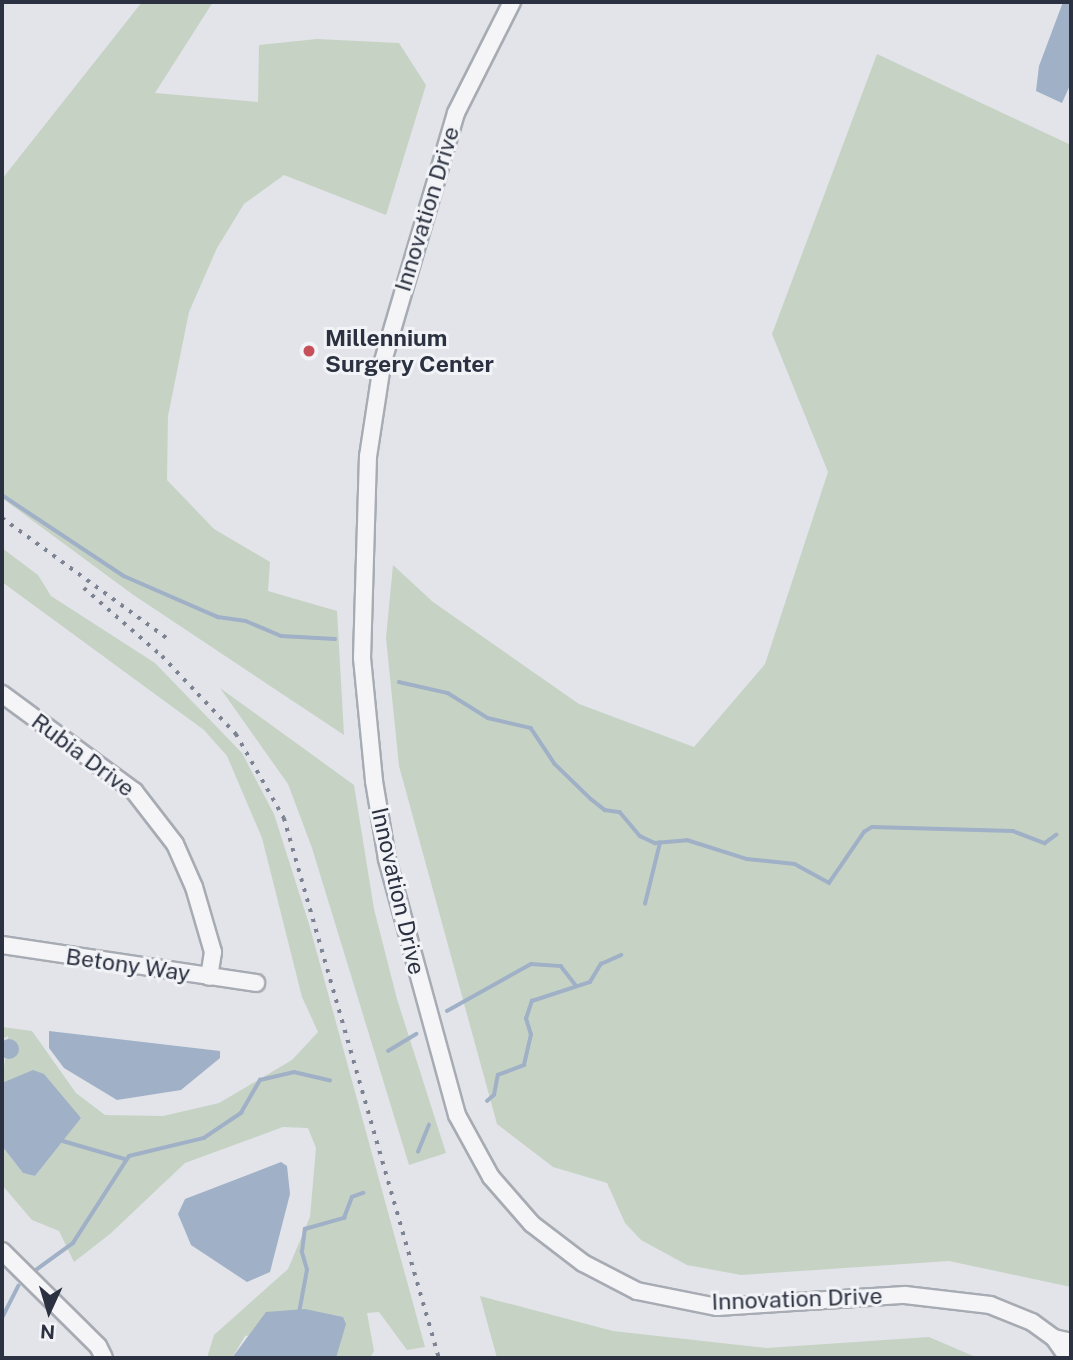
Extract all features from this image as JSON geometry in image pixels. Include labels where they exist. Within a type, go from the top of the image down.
[{"type":"street","name":"Innovation Drive","points":[[512,2],[456,113],[382,365],[368,456],[362,658],[374,781],[387,859],[457,1115],[491,1177],[532,1224],[583,1263],[637,1291],[718,1307],[905,1295],[990,1304],[1013,1312],[1054,1338],[1071,1342]]},
{"type":"street","name":"Rubia Drive","points":[[2,694],[134,791],[175,844],[194,887],[213,951],[209,977]]},
{"type":"street","name":"Betony Way","points":[[2,945],[256,983]]},
{"type":"street","points":[[2,1251],[98,1346],[104,1358]]},
{"type":"street","name":"Innovation Drive","points":[[1054,1338],[1068,1358]]},
{"type":"green space","points":[[142,2],[213,2],[155,93],[258,102],[259,45],[317,39],[399,43],[426,85],[386,215],[284,175],[244,204],[217,248],[189,312],[168,416],[167,480],[214,529],[270,562],[268,591],[337,611],[344,735],[132,594],[2,498],[2,179]]},
{"type":"green space","points":[[877,54],[1071,145],[1071,1287],[949,1261],[741,1275],[687,1265],[641,1240],[625,1223],[607,1183],[553,1167],[497,1124],[399,766],[386,638],[393,565],[433,602],[579,704],[694,747],[765,664],[828,472],[772,334]]},
{"type":"green space","points":[[2,548],[38,575],[51,596],[155,663],[242,753],[274,814],[309,924],[425,1347],[407,1350],[379,1312],[367,1313],[374,1351],[370,1358],[336,1358],[345,1324],[245,1336],[232,1358],[207,1358],[214,1335],[288,1269],[310,1217],[316,1148],[308,1128],[283,1127],[185,1163],[110,1234],[74,1262],[59,1231],[32,1220],[2,1185],[2,1146],[23,1173],[35,1176],[81,1117],[8,1082],[2,1083],[8,1036],[2,1039],[2,1027],[32,1031],[76,1093],[105,1115],[163,1116],[219,1103],[292,1060],[318,1032],[302,997],[262,838],[227,756],[204,730],[2,582]]},
{"type":"green space","points":[[220,688],[354,785],[374,909],[397,999],[446,1153],[409,1165],[312,848],[288,784]]},
{"type":"green space","points":[[480,1296],[613,1331],[767,1348],[929,1337],[978,1358],[497,1358]]},
{"type":"water","points":[[1063,2],[1071,2],[1071,83],[1062,103],[1036,91],[1039,66]]},
{"type":"water","points":[[49,1031],[220,1051],[220,1058],[181,1090],[117,1100],[64,1068],[49,1048]]},
{"type":"water","points":[[9,1039],[16,1042],[19,1049],[16,1056],[9,1059],[2,1056],[-1,1049],[2,1042]]},
{"type":"water","points":[[33,1070],[44,1074],[81,1118],[35,1176],[23,1173],[2,1146],[2,1083]]},
{"type":"water","points":[[281,1162],[287,1166],[290,1194],[270,1272],[247,1282],[191,1245],[178,1214],[185,1199]]},
{"type":"water","points":[[305,1309],[343,1317],[346,1324],[336,1358],[232,1358],[266,1312]]},
{"type":"waterway","points":[[2,495],[124,576],[218,617],[246,621],[281,636],[335,639]]},
{"type":"waterway","points":[[399,682],[448,693],[488,718],[531,728],[555,764],[591,799],[605,810],[620,812],[640,836],[655,843],[687,840],[747,859],[795,864],[829,883],[864,832],[872,827],[1013,831],[1045,843],[1056,835]]},
{"type":"waterway","points":[[645,904],[660,843]]},
{"type":"waterway","points":[[487,1101],[494,1095],[498,1075],[524,1065],[531,1035],[526,1019],[532,1001],[590,982],[601,964],[621,955]]},
{"type":"waterway","points":[[447,1011],[531,964],[561,966],[575,984]]},
{"type":"waterway","points":[[388,1051],[416,1034]]},
{"type":"waterway","points":[[36,1270],[73,1243],[129,1156],[204,1138],[241,1113],[260,1080],[294,1072],[330,1080]]},
{"type":"waterway","points":[[418,1152],[429,1125]]},
{"type":"waterway","points":[[63,1141],[125,1159]]},
{"type":"waterway","points":[[299,1313],[307,1270],[302,1252],[305,1229],[344,1218],[352,1197],[363,1193]]},
{"type":"waterway","points":[[2,1318],[18,1286]]},
{"type":"railway","points":[[2,518],[169,640]]},
{"type":"railway","points":[[84,588],[162,656],[236,734],[284,818],[439,1358]]},
{"type":"place","name":"Millennium Surgery Center","points":[[309,351]]}]
